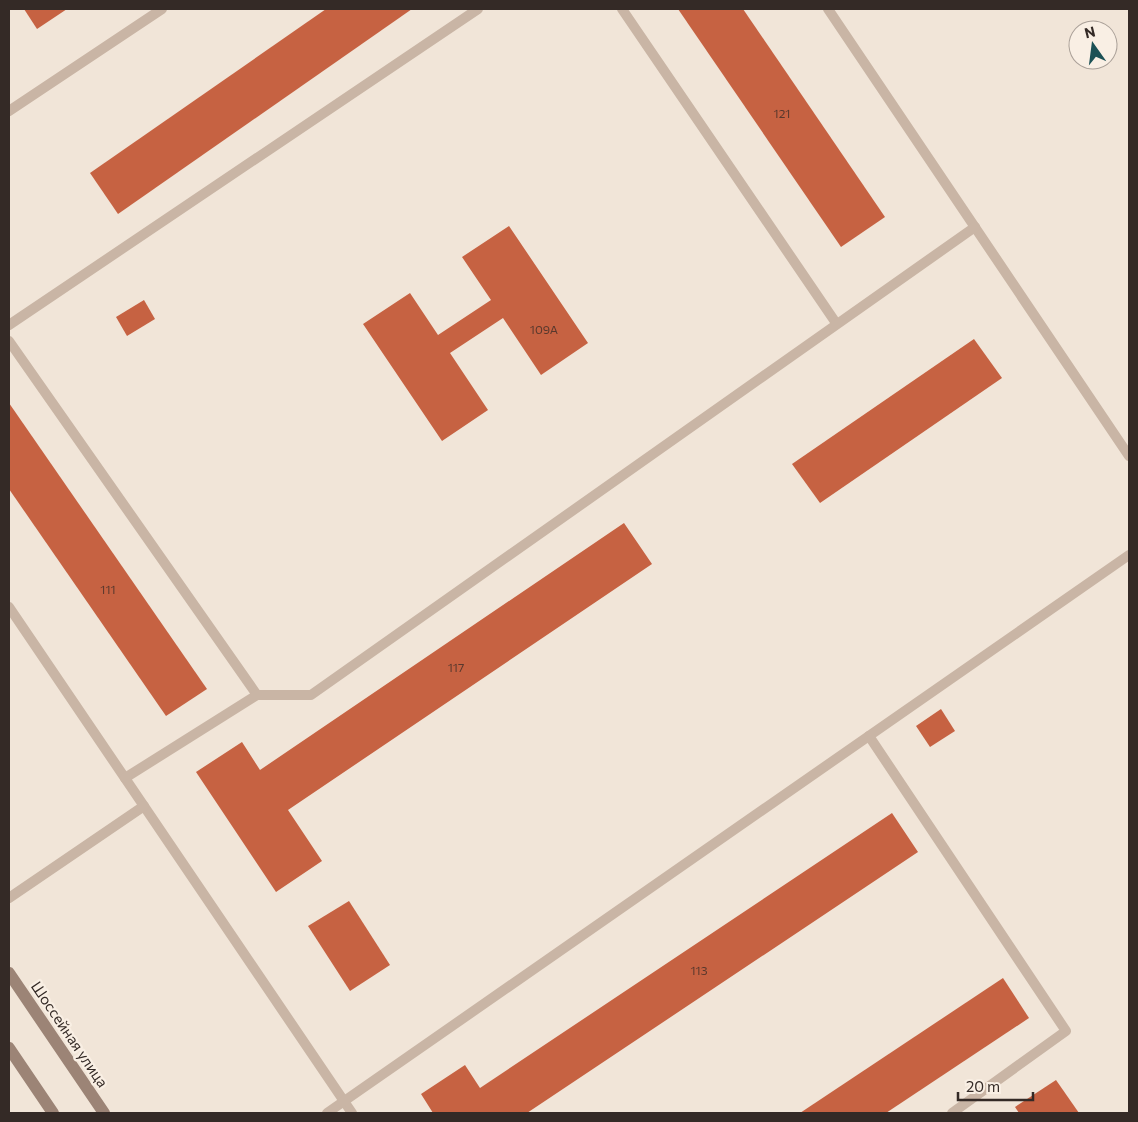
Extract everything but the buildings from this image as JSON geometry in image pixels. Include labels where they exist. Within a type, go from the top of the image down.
[{"type":"main road","name":"Шоссейная улица","points":[[9,973],[104,1113]]},
{"type":"main road","points":[[9,1048],[53,1113]]},
{"type":"lane","points":[[9,111],[162,9]]},
{"type":"lane","points":[[9,325],[478,9]]},
{"type":"lane","points":[[622,9],[836,323]]},
{"type":"lane","points":[[828,9],[1129,456]]},
{"type":"lane","points":[[125,778],[257,695],[312,695],[836,323],[975,227]]},
{"type":"lane","points":[[9,341],[257,695]]},
{"type":"lane","points":[[327,1113],[1129,555]]},
{"type":"lane","points":[[9,607],[352,1113]]},
{"type":"lane","points":[[869,736],[1066,1031],[952,1113]]},
{"type":"lane","points":[[9,898],[144,806]]}]
